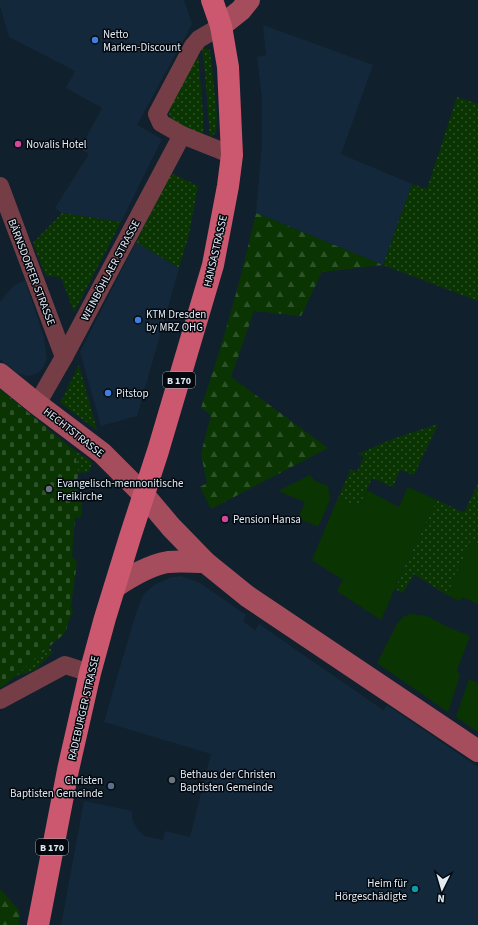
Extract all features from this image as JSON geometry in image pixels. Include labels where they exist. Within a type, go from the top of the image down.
[{"type":"main road","name":"HANSASTRASSE","points":[[144,495],[214,265],[228,186],[232,155],[228,67],[220,26],[212,0]]},
{"type":"main road","name":"RADEBURGER STRASSE","points":[[38,925],[56,828],[90,673],[144,495]]},
{"type":"street","points":[[232,155],[182,135],[161,124],[157,114],[193,46],[199,39],[220,26],[241,10],[249,0]]},
{"type":"street","name":"WEINBÖHLAER STRASSE","points":[[37,404],[64,357],[182,135]]},
{"type":"street","name":"BÄRNSDORFER STRASSE","points":[[0,186],[64,357]]},
{"type":"street","name":"HECHTSTRASSE","points":[[0,374],[102,453],[144,495],[171,527],[205,562],[247,596],[478,751]]},
{"type":"street","points":[[115,587],[131,577],[167,562],[205,562]]},
{"type":"street","points":[[0,700],[65,665],[90,673]]},
{"type":"shaded area","points":[[0,0],[184,0],[192,24],[137,125],[162,139],[121,222],[62,213],[55,208],[89,154],[80,149],[102,108],[66,88],[75,71],[9,37],[0,6]]},
{"type":"shaded area","points":[[263,25],[373,65],[341,154],[412,184],[383,265],[256,213],[262,144],[262,98],[257,57],[266,55]]},
{"type":"shaded area","points":[[136,242],[179,268],[137,416],[101,426],[80,352]]},
{"type":"shaded area","points":[[25,280],[44,338],[47,359],[43,368],[38,373],[30,376],[22,375],[16,372],[0,359],[0,302],[14,285]]},
{"type":"shaded area","points":[[181,576],[200,583],[246,615],[243,621],[255,630],[259,624],[383,710],[387,705],[478,767],[478,925],[61,925],[84,801],[132,811],[132,818],[135,825],[145,836],[163,840],[165,831],[190,837],[211,754],[104,722],[133,623],[143,596],[154,585],[172,577]]},
{"type":"green space","points":[[204,48],[210,50],[217,116],[216,132],[210,138],[202,49]]},
{"type":"green space","points":[[198,53],[203,114],[203,137],[171,119],[169,113],[170,106]]},
{"type":"green space","points":[[457,97],[478,104],[478,301],[383,265],[412,184],[427,189]]},
{"type":"green space","points":[[171,173],[198,186],[189,234],[179,268],[136,242]]},
{"type":"green space","points":[[62,213],[121,222],[74,312],[61,277],[46,276],[33,243]]},
{"type":"green space","points":[[256,213],[383,265],[322,272],[301,316],[254,311],[231,377],[328,448],[211,509],[200,487],[207,483],[201,454],[211,415],[201,408],[231,311]]},
{"type":"green space","points":[[79,365],[97,430],[60,403]]},
{"type":"green space","points":[[0,389],[75,451],[78,473],[76,501],[82,501],[81,518],[75,518],[72,556],[77,562],[71,607],[73,612],[65,633],[0,688]]},
{"type":"green space","points":[[438,424],[414,475],[400,470],[393,487],[372,478],[359,507],[338,498],[351,469],[357,472],[364,457],[358,454],[390,440]]},
{"type":"green space","points":[[75,451],[90,460],[92,464],[89,472],[78,473]]},
{"type":"green space","points":[[310,475],[315,481],[328,486],[330,500],[318,527],[298,518],[305,502],[278,491]]},
{"type":"green space","points":[[478,483],[478,544],[471,541],[447,595],[414,574],[403,593],[395,589],[437,500],[464,513]]},
{"type":"green space","points":[[408,487],[437,500],[403,570],[381,620],[337,591],[343,580],[312,560],[338,498],[359,507],[367,490],[399,507]]},
{"type":"green space","points":[[471,541],[478,544],[478,604],[462,597],[460,601],[447,595]]},
{"type":"green space","points":[[411,614],[427,616],[470,636],[457,670],[460,675],[448,712],[377,663],[397,624],[404,616]]},
{"type":"green space","points":[[49,647],[53,652],[35,670],[14,677]]},
{"type":"green space","points":[[469,679],[478,683],[478,732],[456,717]]},
{"type":"green space","points":[[0,889],[20,911],[19,925],[0,925]]},
{"type":"place","name":"Netto Marken-Discount","points":[[95,40]]},
{"type":"place","name":"Novalis Hotel","points":[[18,144]]},
{"type":"place","name":"KTM Dresden by MRZ OHG","points":[[138,320]]},
{"type":"place","name":"Pitstop","points":[[108,393]]},
{"type":"place","name":"Evangelisch-mennonitische Freikirche","points":[[49,489]]},
{"type":"place","name":"Pension Hansa","points":[[225,519]]},
{"type":"place","name":"Bethaus der Christen Baptisten Gemeinde","points":[[172,780]]},
{"type":"place","name":"Christen Baptisten Gemeinde","points":[[111,786]]},
{"type":"place","name":"Heim für Hörgeschädigte","points":[[415,889]]}]
